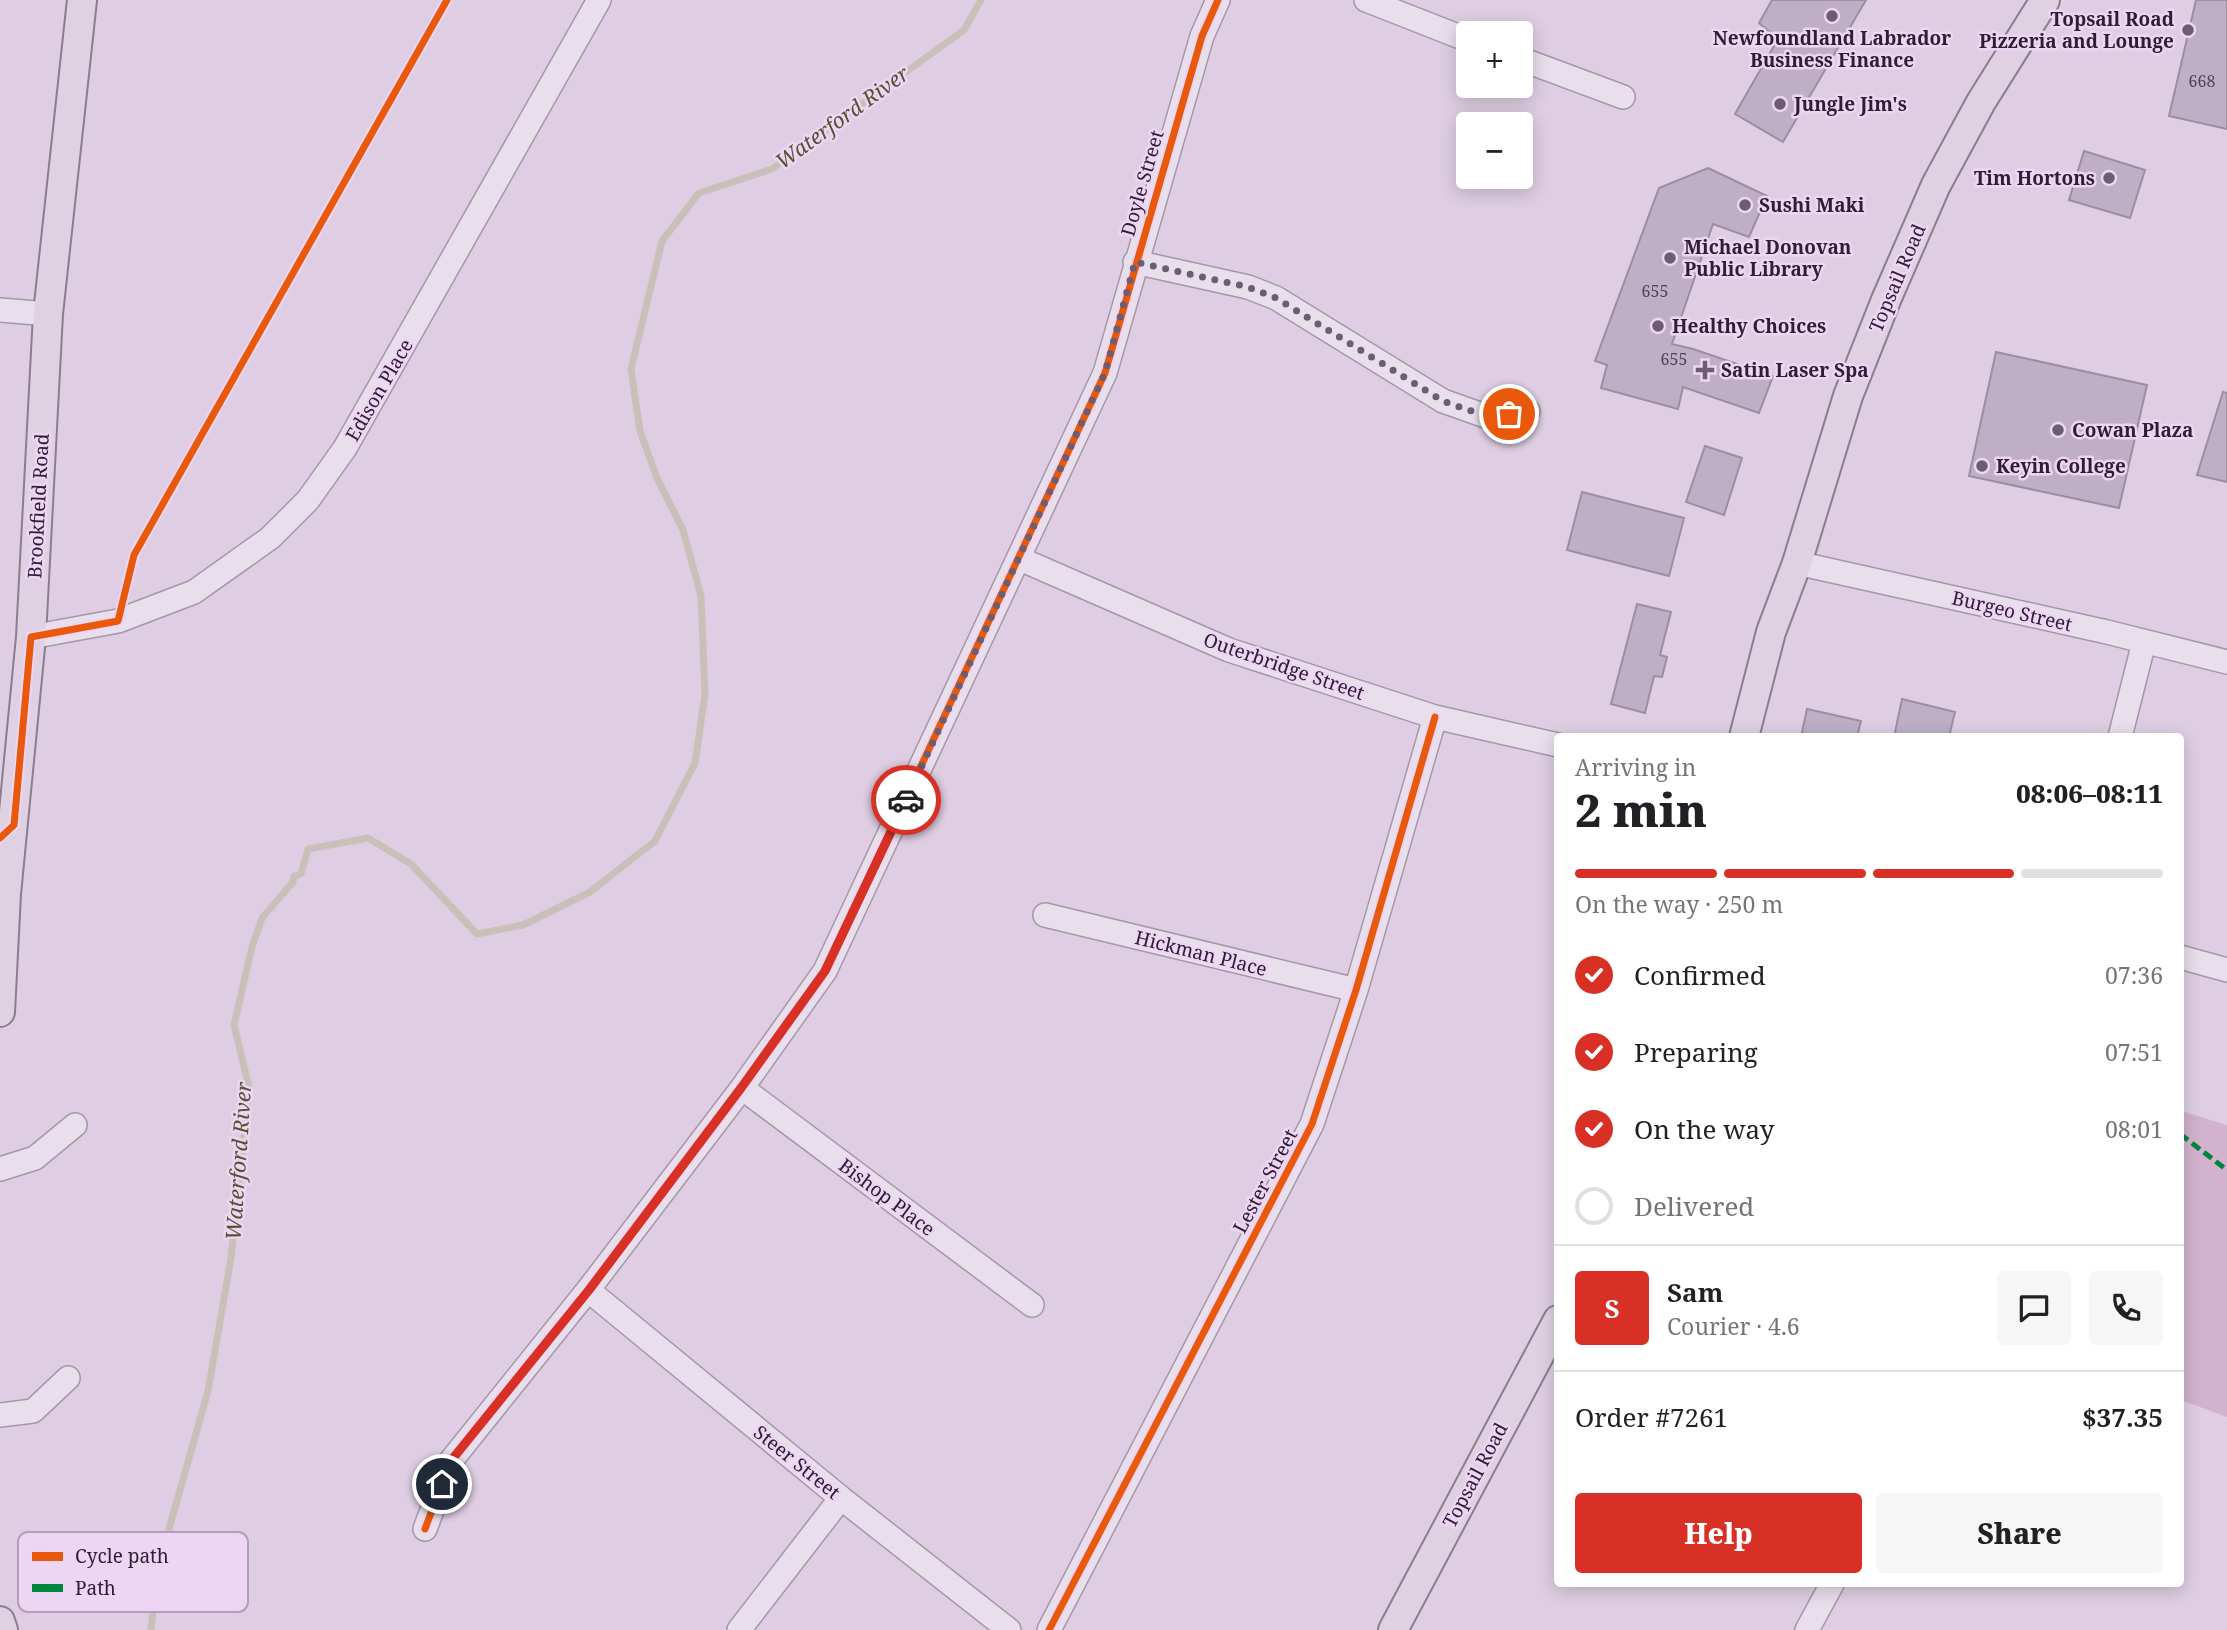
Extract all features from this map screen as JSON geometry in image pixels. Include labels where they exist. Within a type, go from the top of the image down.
[{"type":"main road","name":"Brookfield Road","points":[[0,1012],[3,893],[32,637],[48,314],[82,0]]},
{"type":"main road","name":"Topsail Road","points":[[1745,733],[1771,632],[1797,563],[1848,396],[1936,185],[1981,102],[2045,0]]},
{"type":"main road","name":"Topsail Road","points":[[1393,1630],[1554,1328]]},
{"type":"main road","points":[[0,1620],[3,1630]]},
{"type":"street","name":"Edison Place","points":[[32,637],[118,621],[194,592],[271,538],[309,499],[345,449],[599,0]]},
{"type":"street","name":"Doyle Street","points":[[425,1529],[450,1462],[589,1290],[825,971],[1105,373],[1202,36],[1218,0]]},
{"type":"street","points":[[1366,0],[1456,35]]},
{"type":"street","points":[[1533,63],[1623,97]]},
{"type":"street","points":[[1135,262],[1248,287],[1276,298],[1443,401],[1491,418],[1528,411]]},
{"type":"street","points":[[0,310],[48,314]]},
{"type":"street","name":"Outerbridge Street","points":[[1020,559],[1229,650],[1435,718],[1554,744]]},
{"type":"street","name":"Burgeo Street","points":[[1797,563],[2227,662]]},
{"type":"street","points":[[2121,733],[2144,642]]},
{"type":"street","name":"Lester Street","points":[[1049,1630],[1312,1124],[1356,990],[1435,718]]},
{"type":"street","name":"Hickman Place","points":[[1045,915],[1356,990]]},
{"type":"street","points":[[2184,958],[2227,970]]},
{"type":"street","name":"Bishop Place","points":[[741,1088],[1032,1305]]},
{"type":"street","points":[[0,1169],[35,1158],[75,1125]]},
{"type":"street","name":"Steer Street","points":[[589,1290],[841,1498],[1009,1630]]},
{"type":"street","points":[[0,1415],[33,1411],[68,1378]]},
{"type":"street","points":[[739,1630],[841,1498]]},
{"type":"street","points":[[1807,1630],[1830,1587]]},
{"type":"shaded area","points":[[2184,1112],[2227,1125],[2227,1417],[2184,1401]]},
{"type":"building","points":[[1772,0],[1866,0],[1783,142],[1735,114],[1778,39],[1759,23]]},
{"type":"building","points":[[2196,0],[2227,0],[2227,129],[2169,116]]},
{"type":"building","points":[[2084,151],[2145,170],[2130,218],[2069,200]]},
{"type":"building","points":[[1708,168],[1767,196],[1749,237],[1713,224],[1672,344],[1773,376],[1759,413],[1683,387],[1678,409],[1601,388],[1607,365],[1595,361],[1659,188]]},
{"type":"building","name":"Cowan Plaza","points":[[1996,352],[2147,385],[2119,508],[1969,476]]},
{"type":"building","points":[[2223,392],[2227,393],[2227,482],[2197,475]]},
{"type":"building","points":[[1705,446],[1742,458],[1724,515],[1686,502]]},
{"type":"building","points":[[1582,492],[1684,518],[1669,576],[1567,550]]},
{"type":"building","points":[[1637,604],[1671,612],[1660,655],[1667,657],[1662,677],[1654,676],[1645,713],[1611,704]]},
{"type":"building","points":[[1902,699],[1955,712],[1950,733],[1895,733]]},
{"type":"building","points":[[1807,709],[1861,721],[1858,733],[1802,733]]},
{"type":"waterway","name":"Waterford River","points":[[168,1532],[208,1391],[231,1258],[249,1087],[234,1025],[252,947],[262,918],[293,882],[294,876],[301,874],[308,849],[368,838],[411,864],[477,934],[523,925],[590,892],[655,841],[695,763],[705,694],[701,596],[683,530],[657,478],[640,431],[631,369],[662,241],[699,193],[772,169],[964,30],[981,0]]},
{"type":"waterway","name":"Waterford River","points":[[151,1630],[153,1612]]},
{"type":"marked path","points":[[2184,1137],[2227,1170]]},
{"type":"cycle path","points":[[0,838],[14,825],[31,637],[118,621],[134,555],[447,0]]},
{"type":"cycle path","points":[[425,1529],[450,1462],[588,1290],[742,1088],[825,971],[1105,373],[1202,36],[1218,0]]},
{"type":"cycle path","points":[[1049,1630],[1312,1124],[1356,990],[1435,717]]},
{"type":"way so far","points":[[906,800],[1105,373],[1135,262],[1248,287],[1276,298],[1443,401],[1491,418],[1509,414]]},
{"type":"place","name":"Newfoundland Labrador Business Finance","points":[[1832,16]]},
{"type":"place","name":"Topsail Road Pizzeria and Lounge","points":[[2188,30]]},
{"type":"place","name":"Jungle Jim's","points":[[1780,104]]},
{"type":"place","name":"Tim Hortons","points":[[2109,178]]},
{"type":"place","name":"Sushi Maki","points":[[1745,205]]},
{"type":"place","name":"Michael Donovan Public Library","points":[[1670,258]]},
{"type":"place","name":"Healthy Choices","points":[[1658,326]]},
{"type":"place","name":"Satin Laser Spa","points":[[1705,370]]},
{"type":"place","name":"Cowan Plaza","points":[[2058,430]]},
{"type":"place","name":"Keyin College","points":[[1982,466]]},
{"type":"route","points":[[442,1484],[450,1462],[589,1290],[825,971],[906,800]]}]
